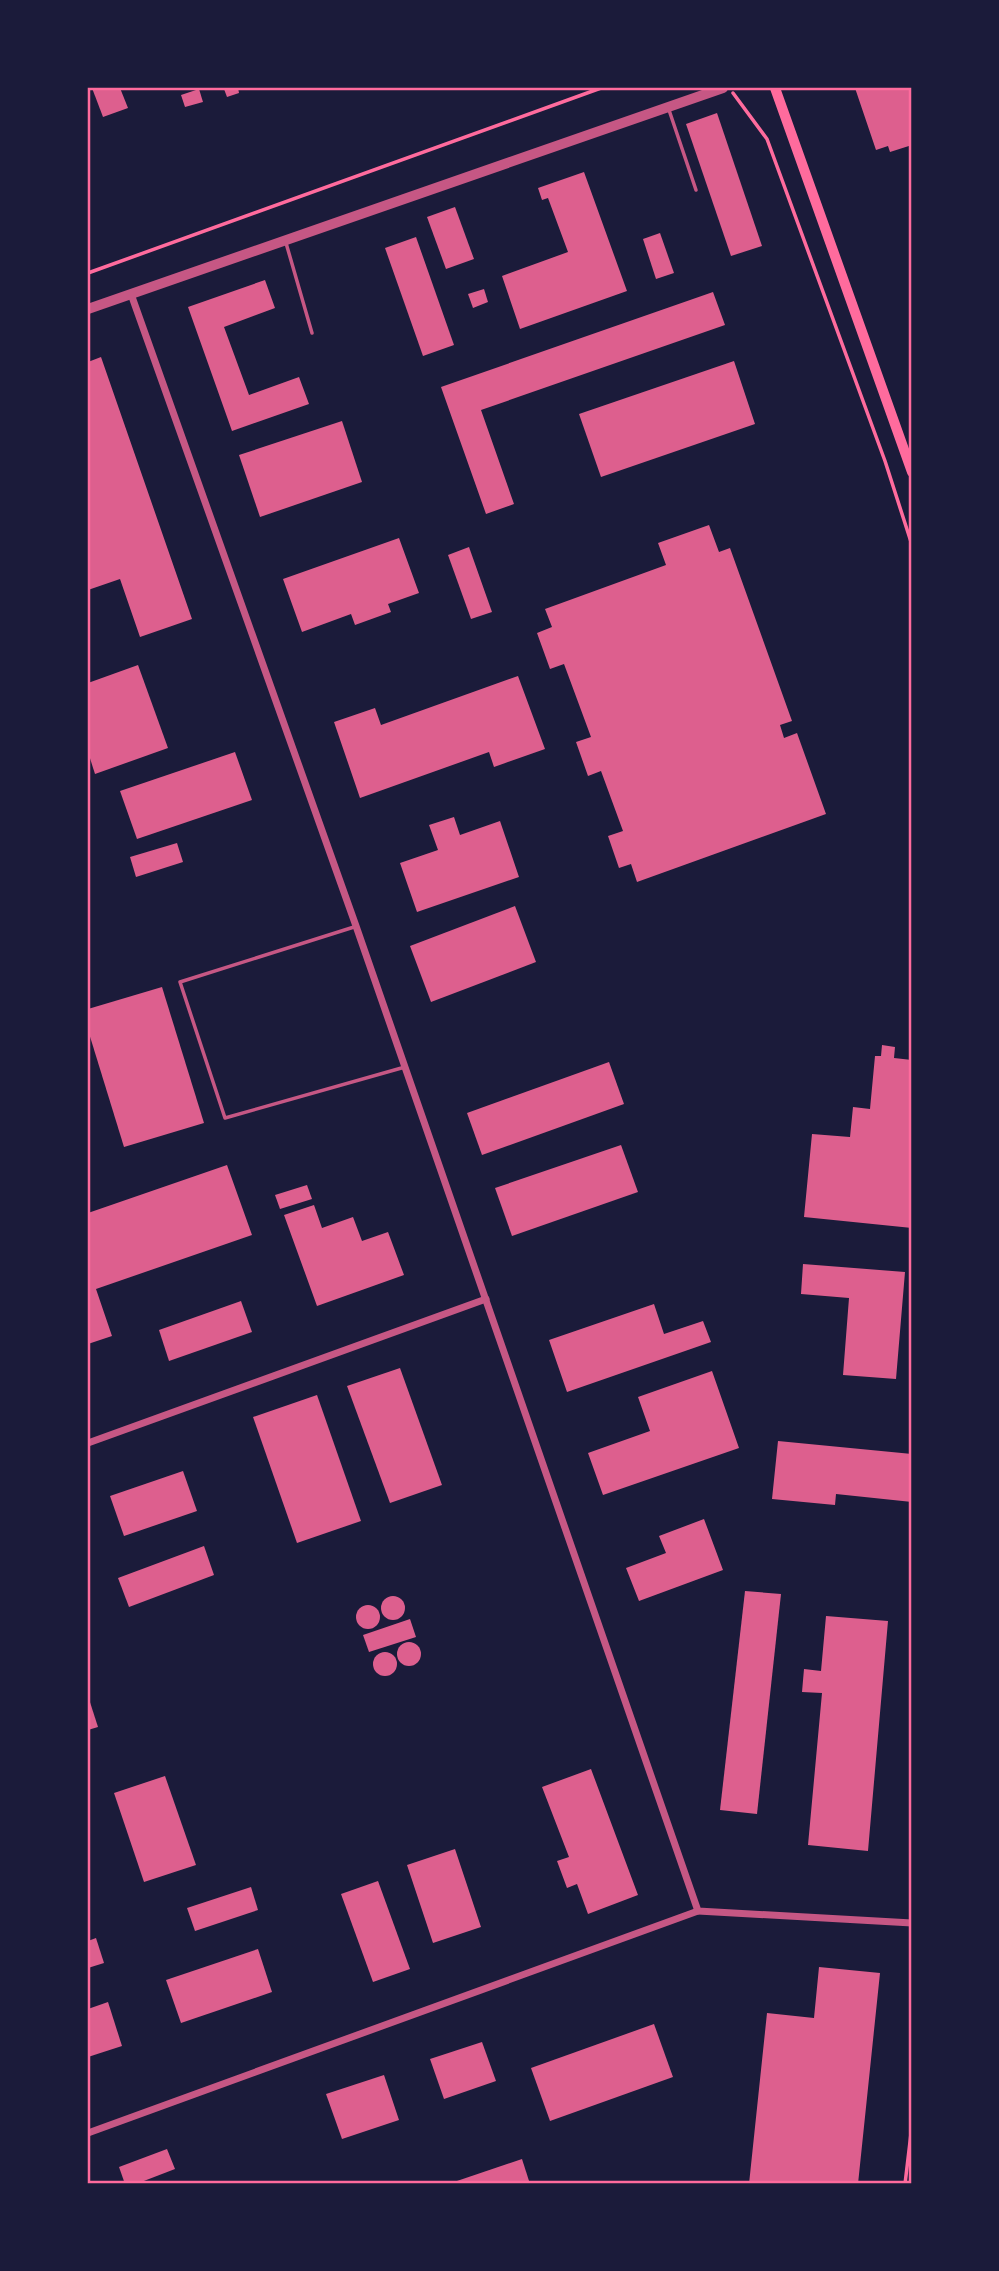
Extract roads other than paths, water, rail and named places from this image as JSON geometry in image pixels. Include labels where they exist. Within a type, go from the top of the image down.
[{"type":"main road","points":[[775,88],[912,472]]},
{"type":"street","points":[[88,309],[726,88]]},
{"type":"street","points":[[131,294],[356,926],[698,1911]]},
{"type":"street","points":[[88,1443],[486,1299]]},
{"type":"street","points":[[88,2133],[698,1911],[912,1923]]},
{"type":"lane","points":[[669,107],[696,190]]},
{"type":"lane","points":[[285,241],[312,333]]},
{"type":"lane","points":[[356,926],[180,982],[225,1118],[405,1067]]}]
